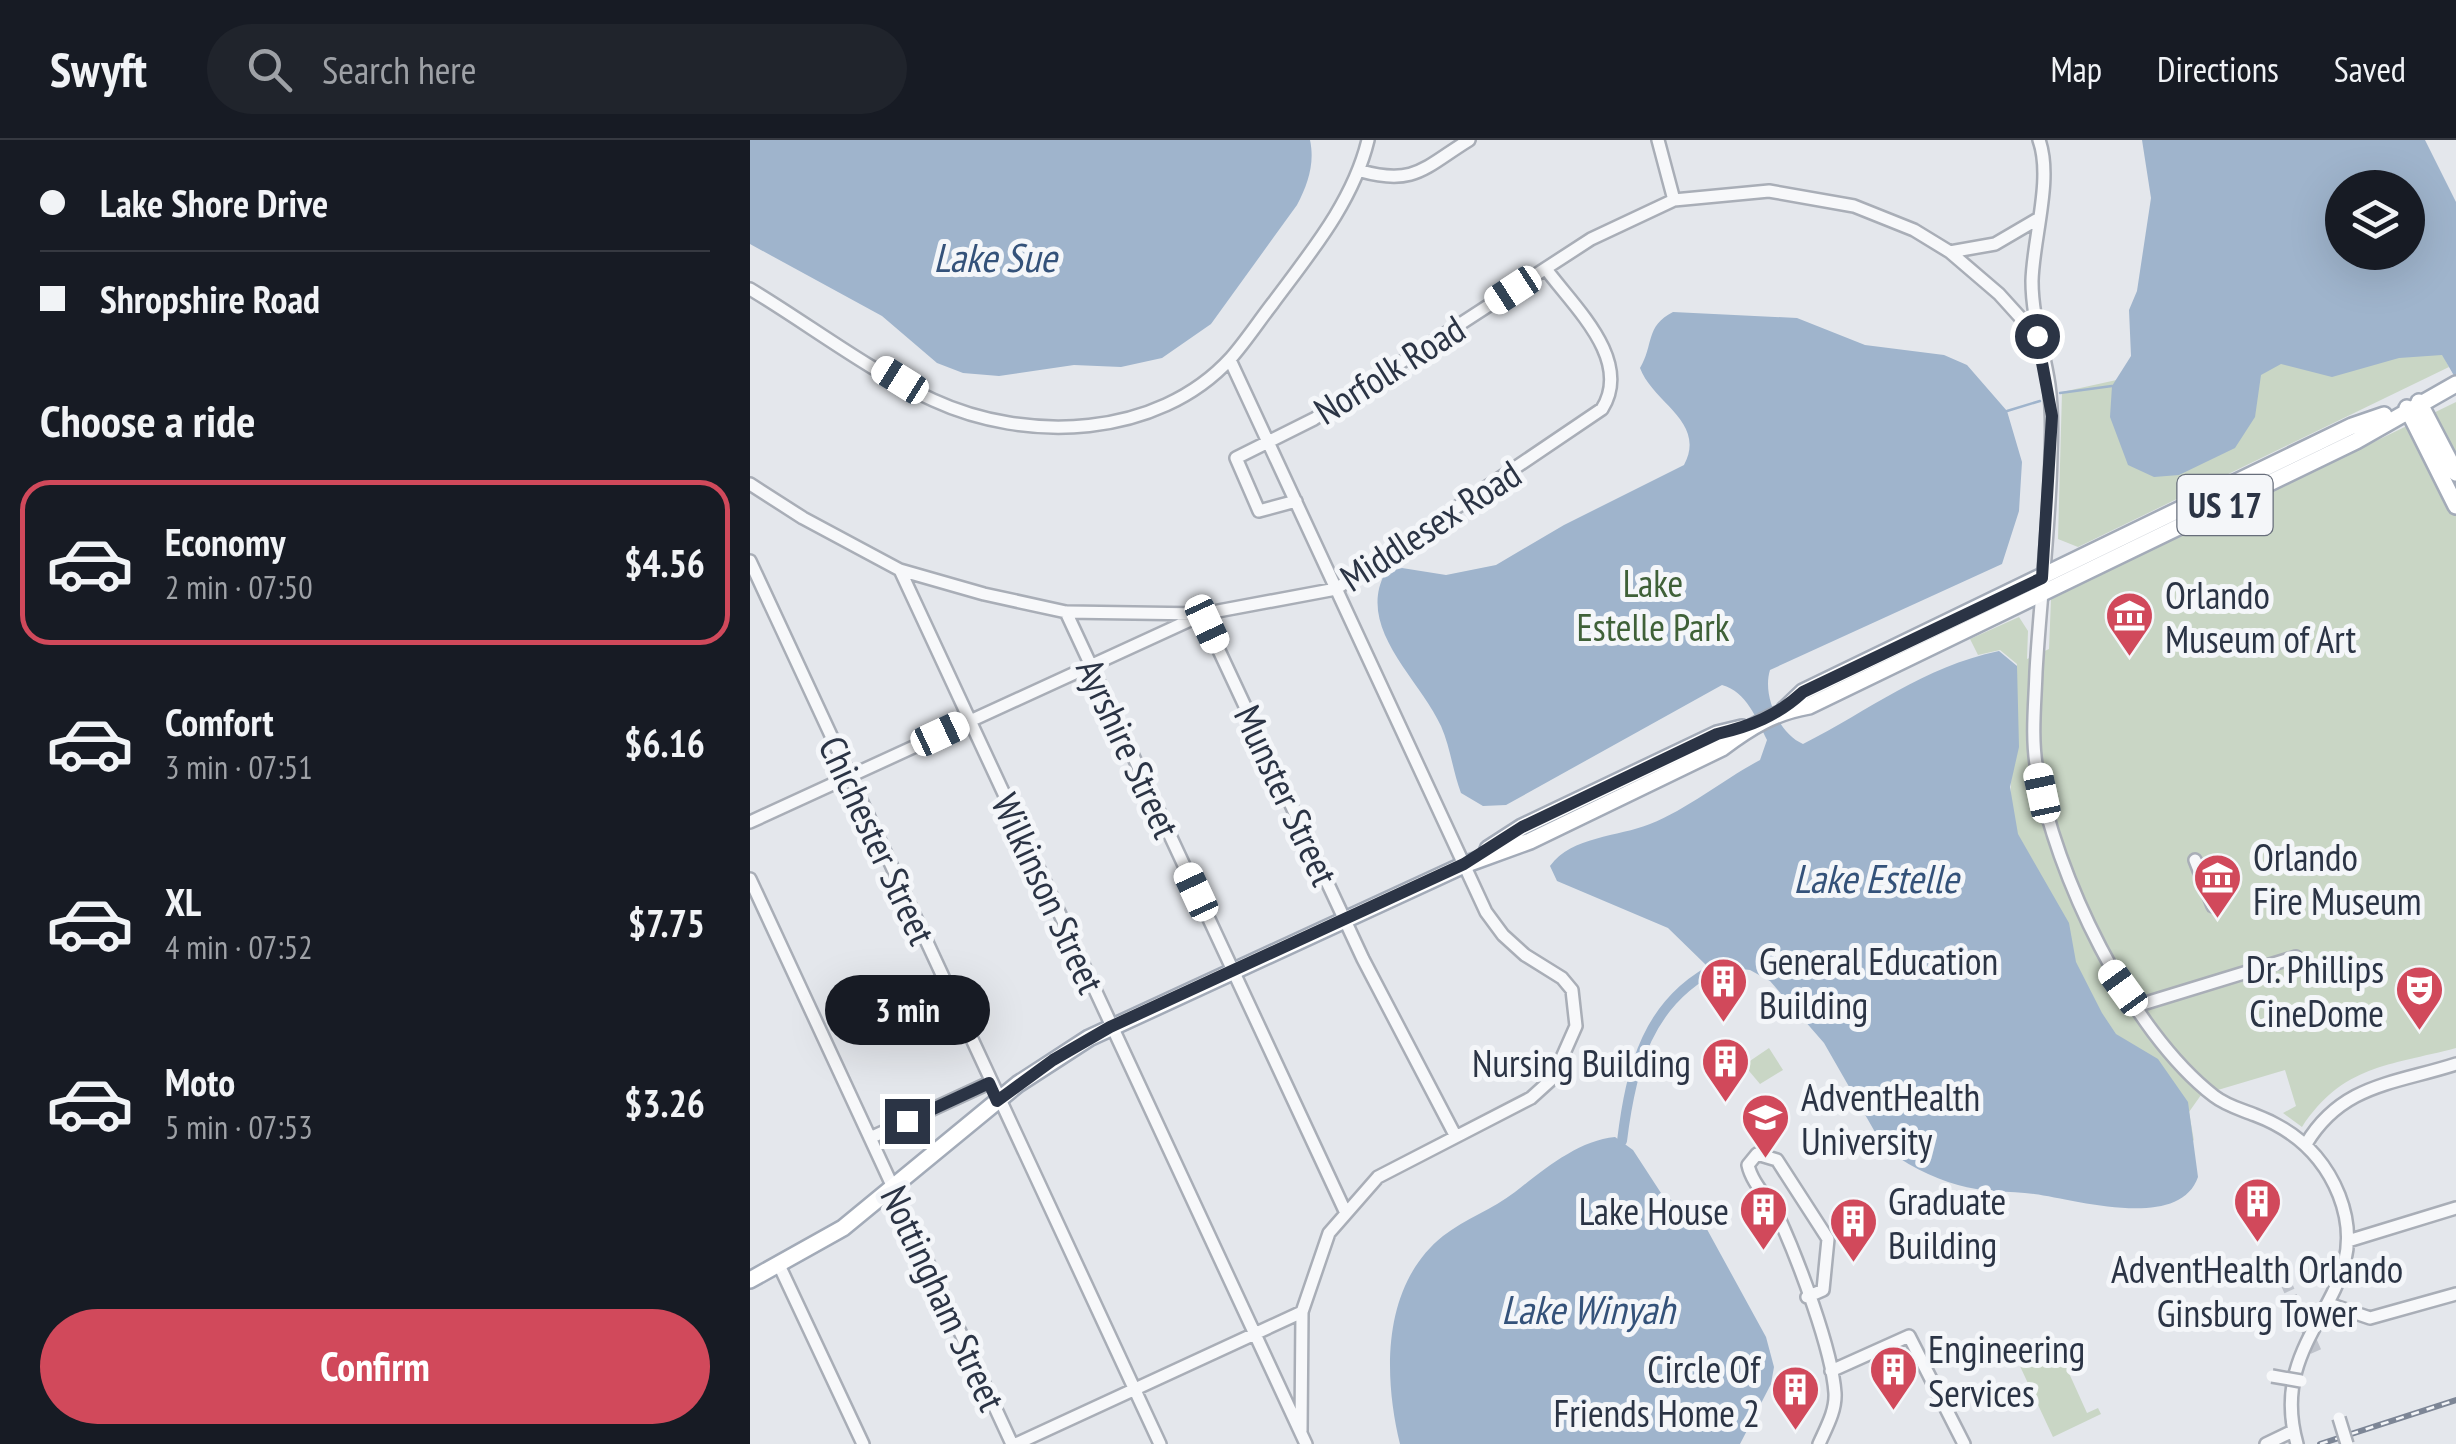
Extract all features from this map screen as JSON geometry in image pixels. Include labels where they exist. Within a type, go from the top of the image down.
[{"type":"main road","name":"US 17","points":[[1784,710],[1803,692],[2352,426],[2453,386]]},
{"type":"main road","name":"US 17","points":[[750,1280],[843,1228],[997,1101],[1053,1060],[1110,1027],[1464,864],[1522,827],[1717,734],[1751,726],[1784,710],[1809,706],[2356,441],[2413,405]]},
{"type":"main road","points":[[2413,405],[2456,473]]},
{"type":"main road","points":[[2413,405],[2456,506]]},
{"type":"street","points":[[750,289],[930,398],[976,417],[1048,428],[1079,428],[1135,415],[1191,390],[1230,360],[1323,236],[1361,170],[1368,140]]},
{"type":"street","points":[[1361,170],[1390,179],[1411,176],[1469,140]]},
{"type":"street","points":[[1658,140],[1674,200]]},
{"type":"street","points":[[2039,140],[2046,166],[2036,220],[2032,284],[2052,416],[2034,710],[2042,793],[2098,947],[2136,1006],[2213,1095],[2272,1121],[2306,1144],[2319,1158],[2340,1197],[2348,1242],[2340,1280],[2296,1360],[2290,1381],[2297,1444]]},
{"type":"street","name":"Norfolk Road","points":[[1266,441],[1314,419],[1591,239],[1674,200],[1769,191],[1819,196],[1914,230],[1950,252],[2000,294],[2037,336]]},
{"type":"street","points":[[1950,252],[1996,244],[2036,220]]},
{"type":"street","name":"Middlesex Road","points":[[750,484],[802,518],[900,570],[1066,612],[1202,614],[1336,589],[1602,409],[1611,394],[1610,361],[1546,268]]},
{"type":"street","points":[[1230,360],[1464,864]]},
{"type":"street","points":[[1266,441],[1236,458],[1258,511],[1296,502]]},
{"type":"street","name":"Chichester Street","points":[[750,561],[997,1101],[1160,1444]]},
{"type":"street","name":"Wilkinson Street","points":[[900,570],[1303,1438]]},
{"type":"street","name":"Ayrshire Street","points":[[1066,612],[1345,1211]]},
{"type":"street","points":[[750,822],[1202,614]]},
{"type":"street","name":"Munster Street","points":[[1202,614],[1344,920],[1455,1135]]},
{"type":"street","points":[[2195,860],[2213,906]]},
{"type":"street","name":"Wilkinson Street","points":[[1303,1438],[1302,1312],[1329,1233],[1378,1177],[1532,1098],[1553,1078],[1576,1026],[1572,990],[1562,978],[1503,935],[1464,864]]},
{"type":"street","name":"Nottingham Street","points":[[750,879],[1014,1444]]},
{"type":"street","points":[[2136,1006],[2296,957]]},
{"type":"street","points":[[2306,1144],[2323,1116],[2348,1097],[2456,1064]]},
{"type":"street","points":[[870,1138],[989,1083]]},
{"type":"street","points":[[1807,1297],[1823,1290],[1828,1239],[1777,1160],[1756,1154],[1748,1165],[1750,1174],[1777,1214],[1831,1370],[1833,1413],[1819,1444]]},
{"type":"street","points":[[2348,1242],[2456,1208]]},
{"type":"street","points":[[779,1265],[863,1444]]},
{"type":"street","points":[[2329,1304],[2370,1318],[2456,1294]]},
{"type":"street","points":[[1014,1444],[1302,1312]]},
{"type":"street","points":[[1831,1370],[1909,1336],[1962,1440],[1945,1444]]},
{"type":"street","points":[[2272,1376],[2301,1382]]},
{"type":"street","points":[[2339,1418],[2346,1444]]},
{"type":"street","points":[[2266,1444],[2293,1430]]},
{"type":"green space","points":[[2421,313],[2449,367],[2078,547],[2058,539],[2062,392]]},
{"type":"green space","points":[[2456,402],[2456,1048],[2388,1065],[2351,1080],[2334,1091],[2302,1127],[2283,1113],[2296,1106],[2285,1070],[2201,1095],[2189,1112],[2194,1141],[2129,1061],[2007,863],[2017,664],[2000,650],[1978,655],[1970,639],[2019,617],[2028,631],[2027,659],[2049,649],[2051,599]]},
{"type":"green space","points":[[1769,1048],[1783,1070],[1760,1084],[1744,1065]]},
{"type":"green space","points":[[2064,1344],[2059,1351],[2087,1413],[2098,1408],[2101,1414],[2053,1437],[2019,1364]]},
{"type":"water","name":"Lake Sue","points":[[750,140],[1310,140],[1312,157],[1297,205],[1211,324],[1162,358],[1121,367],[1074,365],[999,376],[963,373],[937,363],[882,316],[750,244]]},
{"type":"water","points":[[2142,140],[2425,140],[2456,202],[2456,379],[2442,355],[2399,358],[2332,377],[2281,364],[2261,375],[2255,417],[2235,448],[2179,475],[2154,477],[2128,465],[2110,417],[2112,386],[2131,356],[2129,310],[2137,291],[2151,198]]},
{"type":"water","name":"Lake Estelle","points":[[1673,312],[1797,318],[1865,345],[1944,355],[1967,365],[2007,411],[2022,462],[2019,511],[2002,564],[1770,670],[1768,691],[1780,723],[1803,744],[1921,678],[1972,658],[1999,651],[2017,666],[2019,747],[2010,787],[2018,834],[2069,923],[2076,962],[2102,1013],[2116,1034],[2158,1059],[2188,1102],[2198,1177],[2187,1194],[2170,1204],[2124,1208],[1976,1189],[1918,1169],[1883,1146],[1824,1043],[1770,981],[1750,970],[1706,965],[1668,928],[1557,881],[1550,866],[1570,849],[1664,818],[1760,760],[1767,740],[1750,707],[1731,688],[1722,685],[1506,805],[1483,806],[1461,793],[1441,726],[1384,633],[1378,593],[1385,573],[1402,568],[1446,575],[1496,565],[1564,525],[1684,465],[1689,437],[1684,425],[1640,368],[1658,323]]},
{"type":"water","name":"Lake Winyah","points":[[1615,1137],[1633,1150],[1661,1193],[1703,1222],[1766,1337],[1774,1367],[1771,1384],[1740,1444],[1400,1444],[1391,1389],[1392,1332],[1408,1279],[1423,1256],[1443,1236],[1506,1198],[1562,1157]]},
{"type":"waterway","points":[[2060,393],[2112,386]]},
{"type":"waterway","points":[[2007,411],[2040,401]]},
{"type":"waterway","points":[[1622,1141],[1631,1088],[1647,1039],[1675,998],[1719,966]]},
{"type":"tunnel","points":[[2285,1281],[2318,1356]]},
{"type":"railway","points":[[2320,1444],[2456,1400]]},
{"type":"place","name":"Orlando Museum of Art","points":[[2130,658]]},
{"type":"place","name":"Orlando Fire Museum","points":[[2218,920]]},
{"type":"place","name":"General Education Building","points":[[1724,1024]]},
{"type":"place","name":"Dr. Phillips CineDome","points":[[2419,1032]]},
{"type":"place","name":"Nursing Building","points":[[1726,1104]]},
{"type":"place","name":"AdventHealth University","points":[[1766,1160]]},
{"type":"place","name":"AdventHealth Orlando Ginsburg Tower","points":[[2257,1244]]},
{"type":"place","name":"Lake House","points":[[1764,1252]]},
{"type":"place","name":"Graduate Building","points":[[1853,1264]]},
{"type":"place","name":"Engineering Services","points":[[1893,1412]]},
{"type":"place","name":"Circle Of Friends Home 2","points":[[1795,1432]]},
{"type":"route","points":[[907,1121],[989,1083],[997,1101],[1053,1060],[1110,1027],[1464,864],[1522,827],[1717,734],[1751,726],[1784,710],[1803,692],[2042,578],[2052,416],[2037,336]]},
{"type":"park label","name":"Lake Estelle Park","points":[[1653,604]]}]
